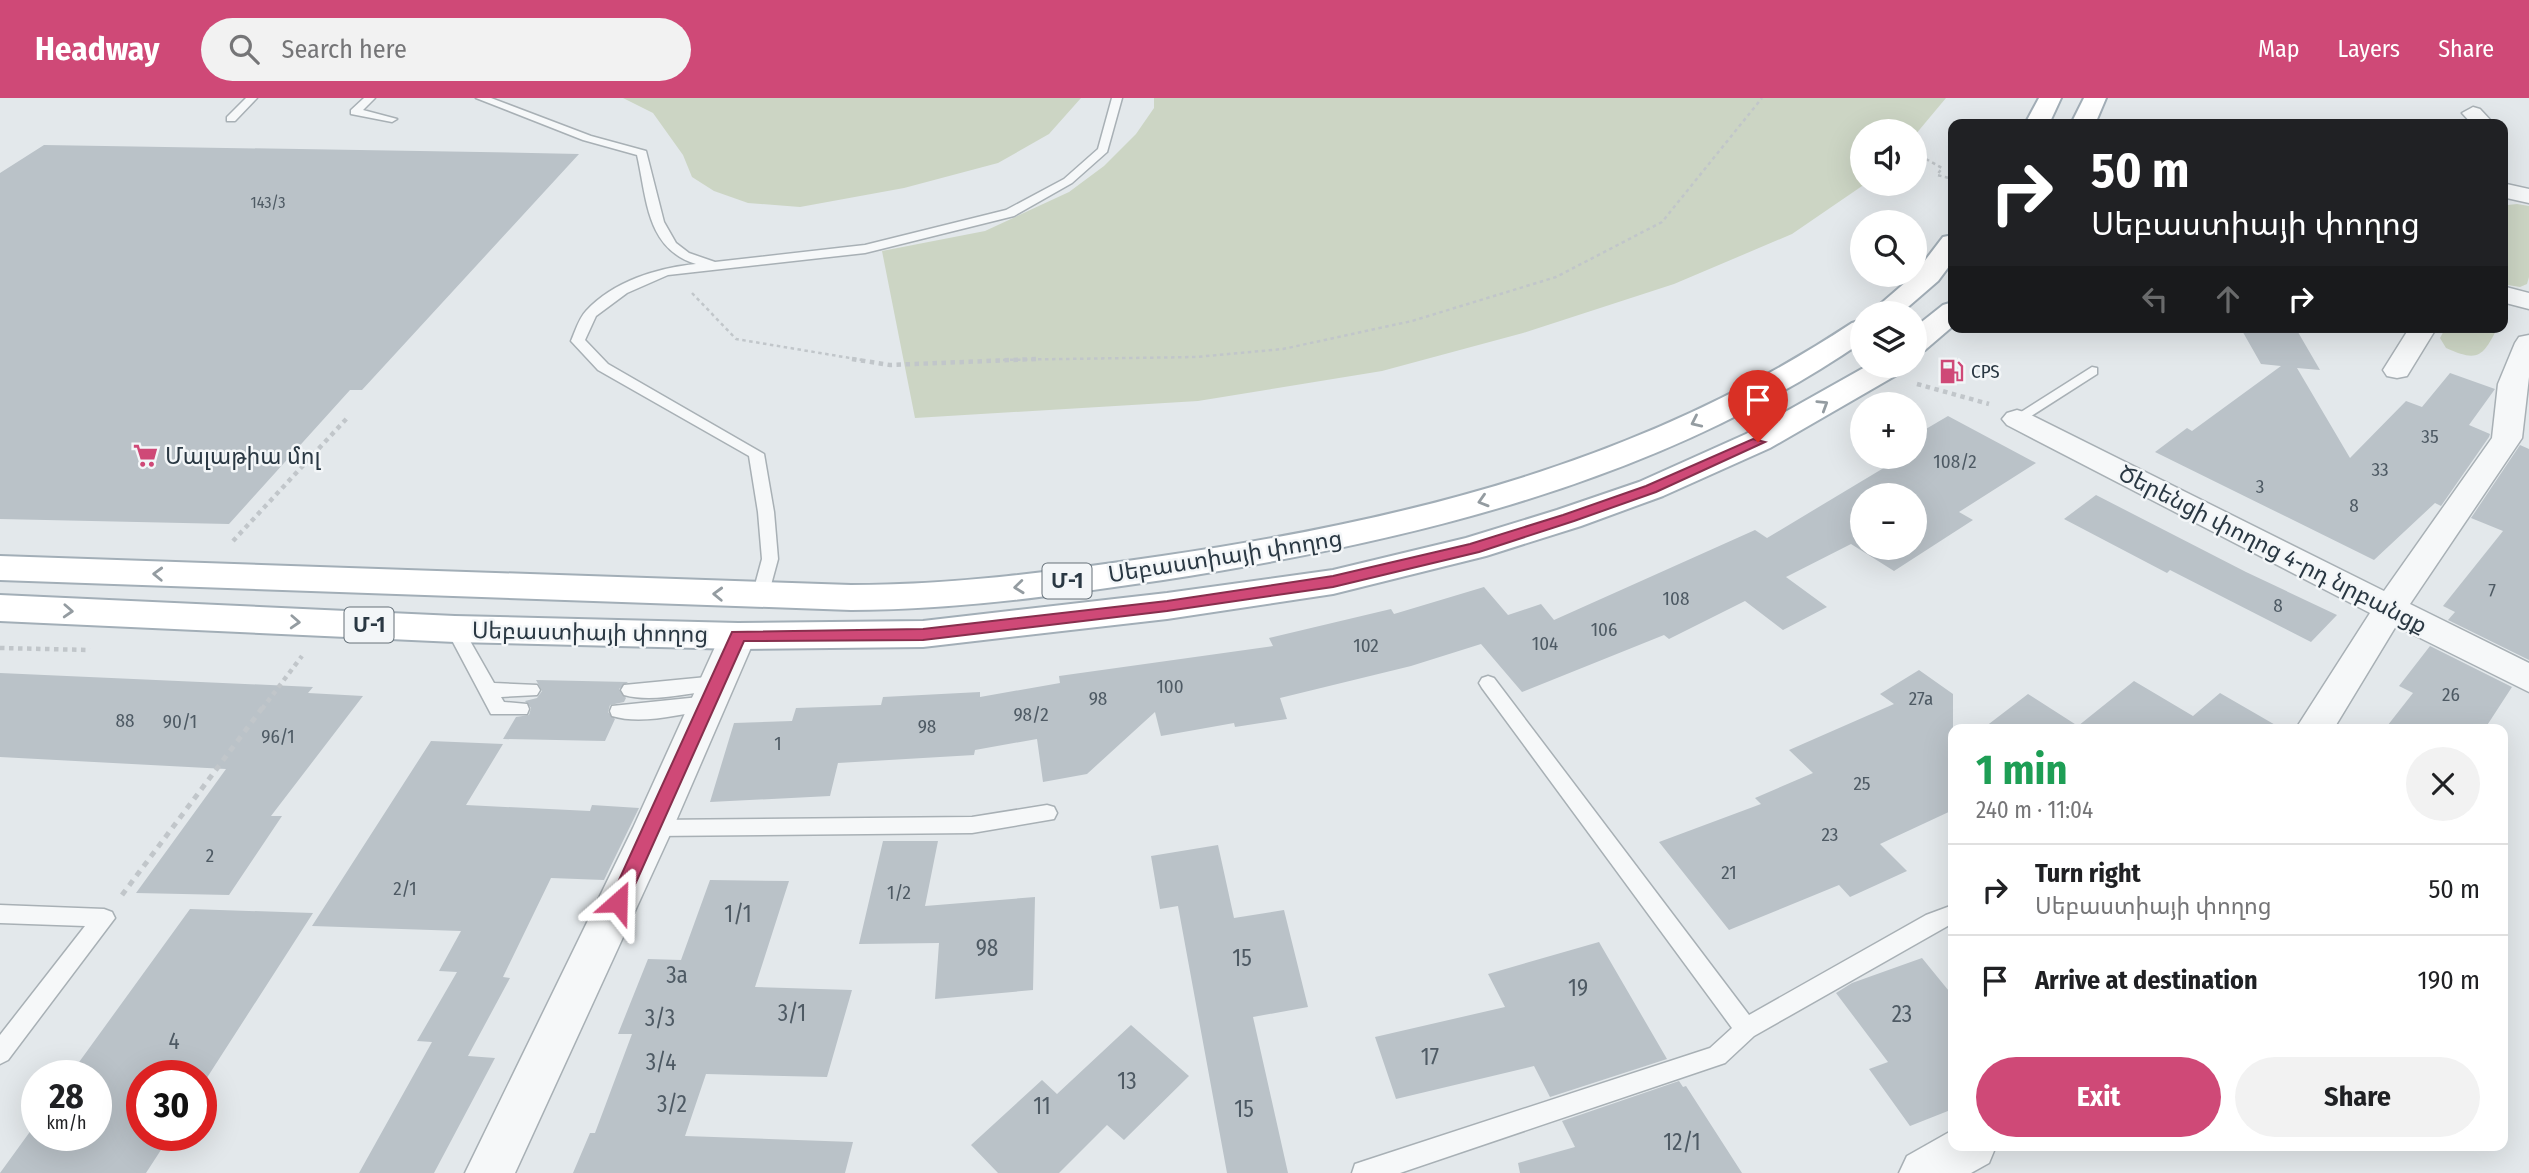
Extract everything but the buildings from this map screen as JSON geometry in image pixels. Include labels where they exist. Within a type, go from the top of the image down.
[{"type":"main road","points":[[2040,119],[2050,98]]},
{"type":"main road","points":[[2085,119],[2095,98]]},
{"type":"main road","points":[[1898,301],[1928,275],[1948,249]]},
{"type":"main road","points":[[1927,333],[1948,315]]},
{"type":"main road","name":"Սեբաստիայի փողոց","points":[[0,568],[760,596],[882,597],[1018,587],[1223,560],[1404,525],[1561,477],[1671,433],[1769,388],[1850,337]]},
{"type":"main road","name":"Սեբաստիայի փողոց","points":[[0,608],[455,629],[738,636],[923,634],[1167,606],[1359,576],[1473,548],[1651,489],[1888,378]]},
{"type":"street","points":[[2508,192],[2529,197]]},
{"type":"street","points":[[2508,296],[2529,301]]},
{"type":"street","points":[[2397,370],[2420,333]]},
{"type":"street","points":[[2318,724],[2390,608],[2507,438],[2512,384],[2529,343]]},
{"type":"street","name":"Ծերենցի փողոց 4-րդ նրբանցք","points":[[2017,419],[2529,679]]},
{"type":"street","points":[[490,1173],[653,828],[738,636]]},
{"type":"street","points":[[1924,1173],[1963,1151]]},
{"type":"lane","points":[[231,119],[252,98]]},
{"type":"lane","points":[[370,98],[355,112],[392,119]]},
{"type":"lane","points":[[481,98],[587,138],[642,153],[654,201],[654,216],[664,233],[679,253],[718,267]]},
{"type":"lane","points":[[760,596],[770,559],[766,512],[756,454],[603,367],[578,341],[590,314],[622,290],[664,271],[865,249],[1010,213],[1068,181],[1103,150],[1117,98]]},
{"type":"lane","points":[[2017,419],[2092,371]]},
{"type":"lane","points":[[455,629],[498,709],[520,709]]},
{"type":"lane","points":[[1489,682],[1746,1030]]},
{"type":"lane","points":[[488,690],[531,690]]},
{"type":"lane","points":[[630,690],[713,693]]},
{"type":"lane","points":[[619,711],[647,711],[713,693]]},
{"type":"lane","points":[[653,828],[972,825],[1047,813]]},
{"type":"lane","points":[[0,914],[104,918]]},
{"type":"lane","points":[[1364,1173],[1717,1056],[1746,1030],[1934,921],[1948,916]]},
{"type":"lane","points":[[0,1052],[104,918]]},
{"type":"path","points":[[698,268],[692,296],[736,339],[890,365],[1071,356],[1196,356],[1283,349],[1412,321],[1556,277],[1662,222],[1762,98]]},
{"type":"path","points":[[1927,160],[1942,169],[1937,175],[1948,178]]},
{"type":"path","points":[[1913,378],[1983,401],[2017,419]]},
{"type":"path","points":[[228,547],[349,416]]},
{"type":"path","points":[[104,918],[302,656]]},
{"type":"green space","points":[[623,98],[1081,98],[1049,134],[998,163],[904,188],[800,207],[748,203],[714,191],[692,177],[683,155],[653,113]]},
{"type":"green space","points":[[1154,98],[1946,98],[1927,121],[1850,119],[1850,194],[1792,234],[1674,284],[1523,333],[1382,371],[1198,401],[915,418],[882,251],[985,231],[1069,192],[1104,166],[1136,134],[1154,108]]},
{"type":"green space","points":[[2508,205],[2529,206],[2529,277],[2527,284],[2520,287],[2508,285]]},
{"type":"green space","points":[[2443,333],[2495,333],[2484,350],[2473,356],[2446,348],[2440,338]]},
{"type":"place","name":"CPS","points":[[1951,371]]},
{"type":"place","name":"Մալաթիա մոլ","points":[[145,456]]},
{"type":"route","points":[[618,902],[738,636],[923,634],[1167,606],[1333,582],[1473,548],[1569,518],[1651,489],[1758,442]]}]
